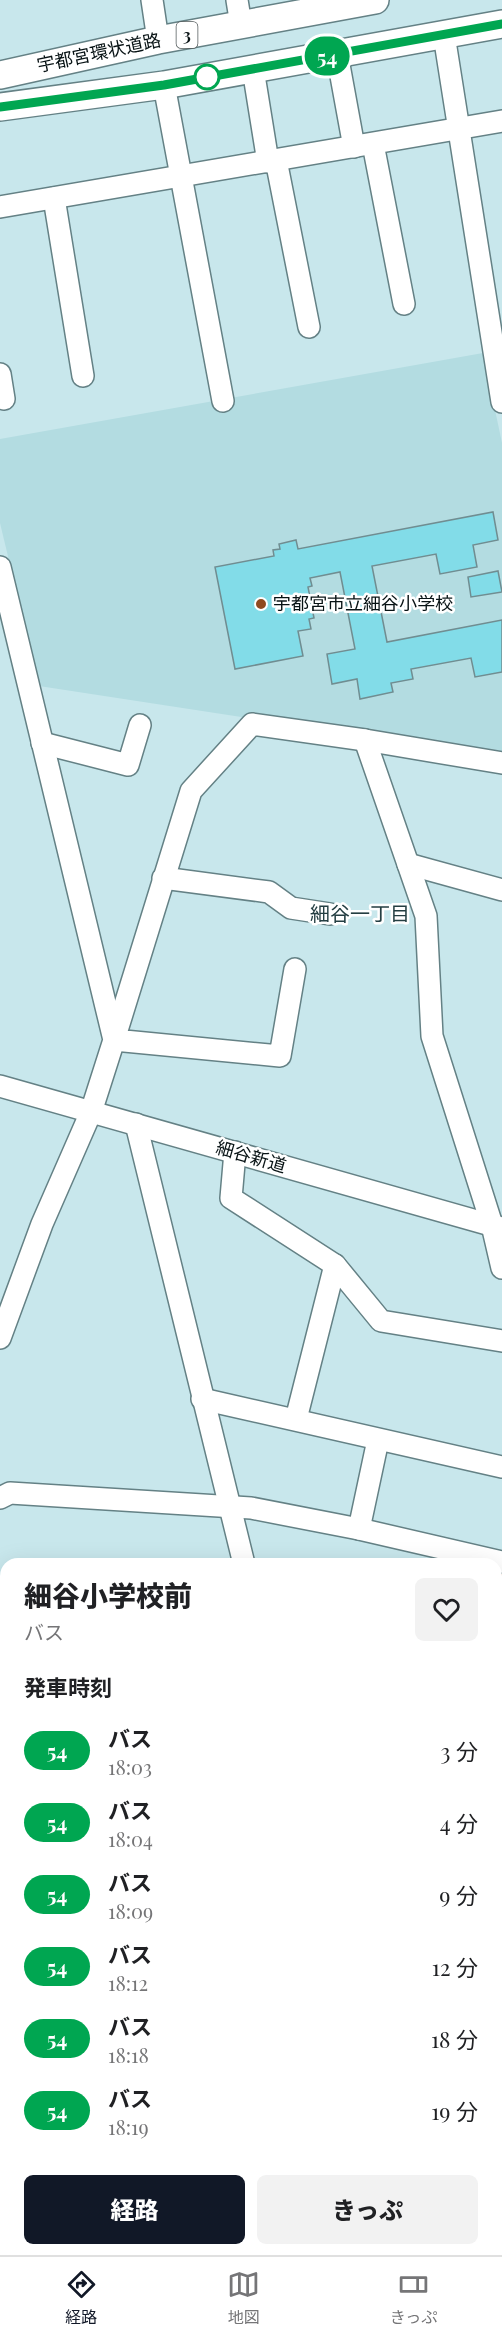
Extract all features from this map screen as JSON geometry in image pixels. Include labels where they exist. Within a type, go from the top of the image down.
[{"type":"main road","name":"宇都宮環状道路","points":[[0,75],[158,40],[239,12],[375,0]]},
{"type":"main road","name":"宇都宮環状道路","points":[[0,107],[164,85],[502,24]]},
{"type":"street","points":[[152,0],[158,40]]},
{"type":"street","points":[[444,35],[502,402]]},
{"type":"street","points":[[337,54],[404,304]]},
{"type":"street","points":[[253,69],[309,327]]},
{"type":"street","points":[[164,85],[223,401]]},
{"type":"street","points":[[0,207],[460,128],[502,125]]},
{"type":"street","points":[[54,198],[83,376]]},
{"type":"street","points":[[0,374],[4,399]]},
{"type":"street","points":[[0,567],[114,1040]]},
{"type":"street","points":[[0,1338],[42,1224],[91,1112],[191,791],[252,724],[502,763]]},
{"type":"street","points":[[42,742],[128,765],[140,725]]},
{"type":"street","points":[[365,740],[426,916],[432,1036],[497,1226],[502,1269]]},
{"type":"street","points":[[408,864],[502,890]]},
{"type":"street","points":[[163,878],[269,892],[291,908],[330,914]]},
{"type":"street","points":[[114,1040],[280,1056],[296,969]]},
{"type":"street","name":"細谷新道","points":[[0,1086],[497,1226]]},
{"type":"street","points":[[136,1124],[243,1558]]},
{"type":"street","points":[[236,1152],[231,1198],[334,1265],[381,1322],[502,1341]]},
{"type":"street","points":[[296,1419],[334,1265]]},
{"type":"street","points":[[202,1399],[502,1467]]},
{"type":"street","points":[[359,1529],[378,1440]]},
{"type":"street","points":[[0,1498],[10,1493],[251,1508],[359,1529],[485,1558]]},
{"type":"shaded area","name":"宇都宮市立細谷小学校","points":[[483,353],[502,443],[502,757],[39,686],[0,523],[0,439]]},
{"type":"building","points":[[493,512],[498,540],[473,545],[477,567],[440,574],[436,554],[372,566],[387,642],[502,620],[502,672],[475,677],[471,658],[411,669],[413,679],[391,683],[393,692],[360,699],[357,679],[332,684],[327,654],[355,649],[340,572],[310,578],[312,586],[308,587],[314,618],[309,619],[311,629],[298,631],[303,656],[235,669],[215,567],[274,556],[273,550],[280,549],[279,544],[296,540],[298,549]]},
{"type":"building","points":[[498,571],[502,592],[471,597],[468,577]]},
{"type":"bus line","name":"54","points":[[0,107],[164,85],[502,24]]},
{"type":"place","name":"宇都宮市立細谷小学校","points":[[261,604]]},
{"type":"district","name":"細谷一丁目","points":[[360,914]]}]
